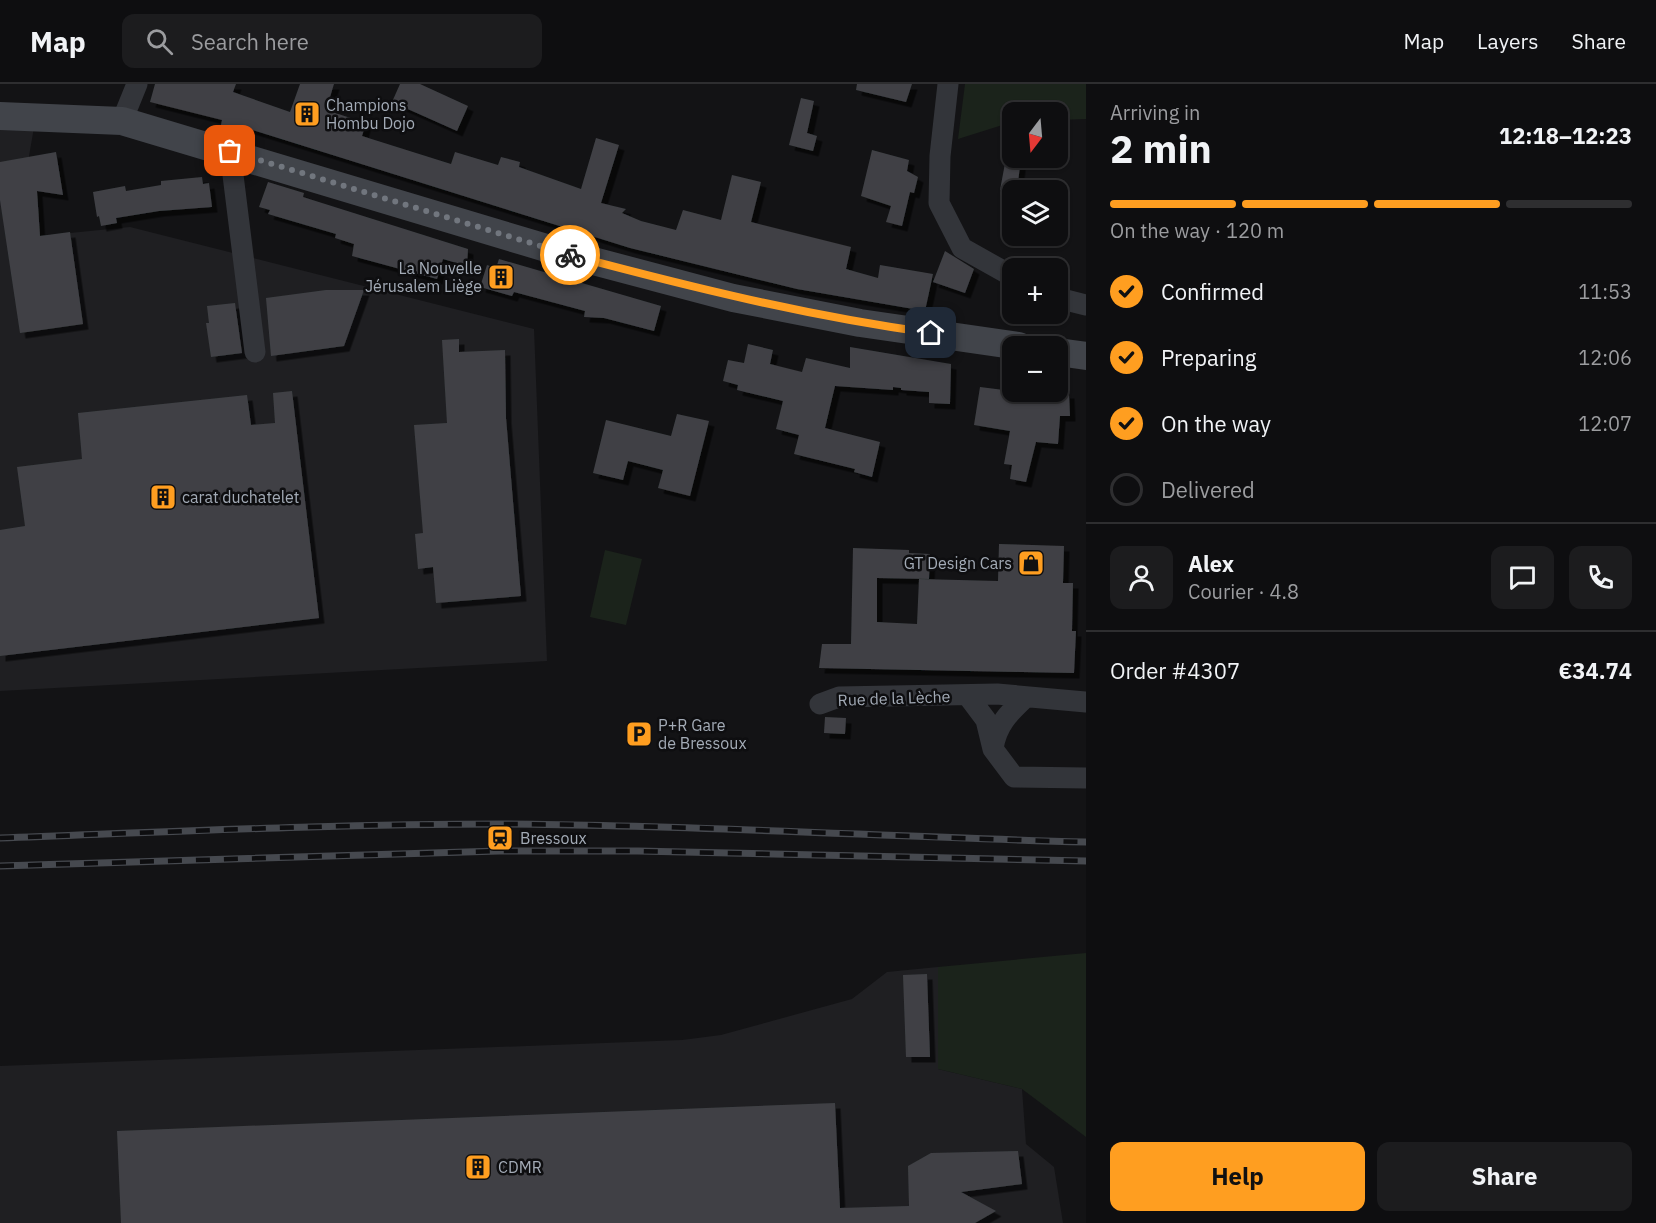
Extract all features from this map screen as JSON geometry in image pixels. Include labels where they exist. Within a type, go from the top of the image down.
[{"type":"main road","points":[[0,116],[122,121],[230,151],[553,250],[733,298],[860,323],[1002,344]]},
{"type":"main road","points":[[1068,353],[1086,356]]},
{"type":"street","points":[[122,121],[136,84]]},
{"type":"street","points":[[948,84],[939,203],[962,248],[1002,270]]},
{"type":"street","points":[[230,151],[255,352]]},
{"type":"street","points":[[1068,300],[1086,305]]},
{"type":"street","name":"Rue de la Lèche","points":[[819,704],[839,697],[997,694],[1086,702]]},
{"type":"street","name":"Rue de la Lèche","points":[[968,696],[986,720],[993,749],[1014,777],[1086,778]]},
{"type":"street","points":[[993,749],[996,734],[1003,719],[1026,697]]},
{"type":"shaded area","points":[[965,84],[1086,84],[1086,119],[1068,120],[1068,102],[1002,102],[1002,125],[958,139]]},
{"type":"shaded area","points":[[0,116],[36,116],[29,156],[38,199],[40,236],[130,227],[534,329],[547,661],[0,691]]},
{"type":"shaded area","points":[[605,550],[642,559],[626,625],[590,617]]},
{"type":"shaded area","points":[[1086,953],[1086,1137],[1022,1089],[938,1069],[938,967]]},
{"type":"shaded area","points":[[938,967],[938,1069],[1022,1089],[1026,1144],[1054,1167],[1063,1223],[0,1223],[0,1066],[682,1040],[721,1035],[852,999],[887,972]]},
{"type":"building","points":[[155,84],[236,84],[233,92],[290,112],[300,84],[334,84],[326,110],[366,123],[362,136],[451,164],[455,152],[498,165],[501,157],[520,162],[519,167],[581,189],[596,138],[619,145],[601,203],[626,209],[622,213],[641,221],[676,230],[683,210],[721,220],[732,175],[761,182],[751,222],[851,247],[846,269],[878,278],[880,265],[933,274],[925,311],[797,289],[630,248],[240,126],[238,130],[221,125],[222,120],[150,102]]},
{"type":"building","points":[[400,84],[420,84],[468,106],[457,131],[392,102]]},
{"type":"building","points":[[857,84],[912,84],[906,102],[856,90]]},
{"type":"building","points":[[801,98],[814,101],[807,133],[817,136],[813,151],[789,145]]},
{"type":"building","points":[[872,150],[909,160],[907,171],[918,177],[914,193],[910,192],[902,226],[886,222],[891,206],[861,196]]},
{"type":"building","points":[[56,152],[63,195],[37,191],[40,236],[70,232],[83,324],[20,333],[0,200],[0,162]]},
{"type":"building","points":[[1004,168],[1020,168],[1018,180],[1002,180],[1002,190],[1000,190]]},
{"type":"building","points":[[202,177],[203,184],[209,183],[212,207],[159,211],[116,218],[117,223],[101,226],[99,216],[97,217],[93,192],[125,186],[126,191],[161,185],[161,181]]},
{"type":"building","points":[[268,182],[304,193],[303,197],[468,249],[467,266],[443,259],[437,279],[352,256],[354,244],[335,238],[336,234],[268,214],[270,210],[259,207]]},
{"type":"building","points":[[945,251],[974,269],[965,293],[933,282]]},
{"type":"building","points":[[499,259],[661,306],[654,331],[604,318],[584,317],[585,311],[514,292],[512,296],[480,287],[487,265],[496,268]]},
{"type":"building","points":[[326,290],[364,290],[344,346],[271,356],[266,298]]},
{"type":"building","points":[[235,303],[242,353],[211,357],[206,323],[209,323],[207,306]]},
{"type":"building","points":[[459,339],[459,352],[505,350],[506,418],[521,596],[436,603],[433,567],[418,569],[415,534],[423,533],[414,425],[447,423],[442,340]]},
{"type":"building","points":[[748,344],[773,350],[770,364],[802,372],[806,358],[850,368],[850,347],[951,364],[950,404],[929,403],[929,392],[901,390],[901,388],[893,387],[893,390],[835,386],[825,428],[880,442],[872,477],[854,472],[855,469],[794,454],[799,435],[776,429],[783,401],[737,390],[738,385],[723,381],[728,360],[744,363]]},
{"type":"building","points":[[980,387],[1002,390],[1002,402],[1068,402],[1069,393],[1070,416],[1060,416],[1058,444],[1036,442],[1026,482],[1010,479],[1012,465],[1004,464],[1010,431],[974,425]]},
{"type":"building","name":"carat duchatelet","points":[[292,391],[319,618],[0,656],[0,530],[25,526],[17,467],[82,459],[78,413],[247,395],[251,425],[275,423],[273,393]]},
{"type":"building","points":[[677,414],[709,421],[690,496],[658,488],[663,470],[628,461],[623,480],[593,473],[606,420],[671,436]]},
{"type":"building","points":[[999,544],[1064,546],[1063,583],[1073,583],[1072,631],[1076,631],[1074,673],[819,668],[822,644],[851,644],[853,548],[909,550],[909,553],[930,554],[929,579],[877,578],[877,622],[917,624],[919,579],[998,581]]},
{"type":"building","points":[[825,717],[846,718],[845,734],[824,733]]},
{"type":"building","points":[[927,974],[930,1057],[906,1057],[903,975]]},
{"type":"building","name":"CDMR","points":[[835,1103],[840,1208],[909,1206],[908,1166],[931,1153],[1018,1151],[1022,1184],[961,1192],[996,1211],[975,1223],[121,1223],[117,1131]]},
{"type":"railway","points":[[0,838],[314,827],[502,824],[1086,842]]},
{"type":"railway","points":[[0,866],[499,851],[638,851],[1086,861]]},
{"type":"way so far","points":[[230,151],[570,255]]},
{"type":"place","name":"Champions Hombu Dojo","points":[[307,114]]},
{"type":"place","name":"La Nouvelle Jérusalem Liège","points":[[501,277]]},
{"type":"place","name":"carat duchatelet","points":[[163,497]]},
{"type":"place","name":"GT Design Cars","points":[[1031,563]]},
{"type":"place","name":"P+R Gare de Bressoux","points":[[639,734]]},
{"type":"place","name":"Bressoux","points":[[500,838]]},
{"type":"place","name":"CDMR","points":[[478,1167]]},
{"type":"route","points":[[570,255],[733,298],[860,323],[931,333]]}]
